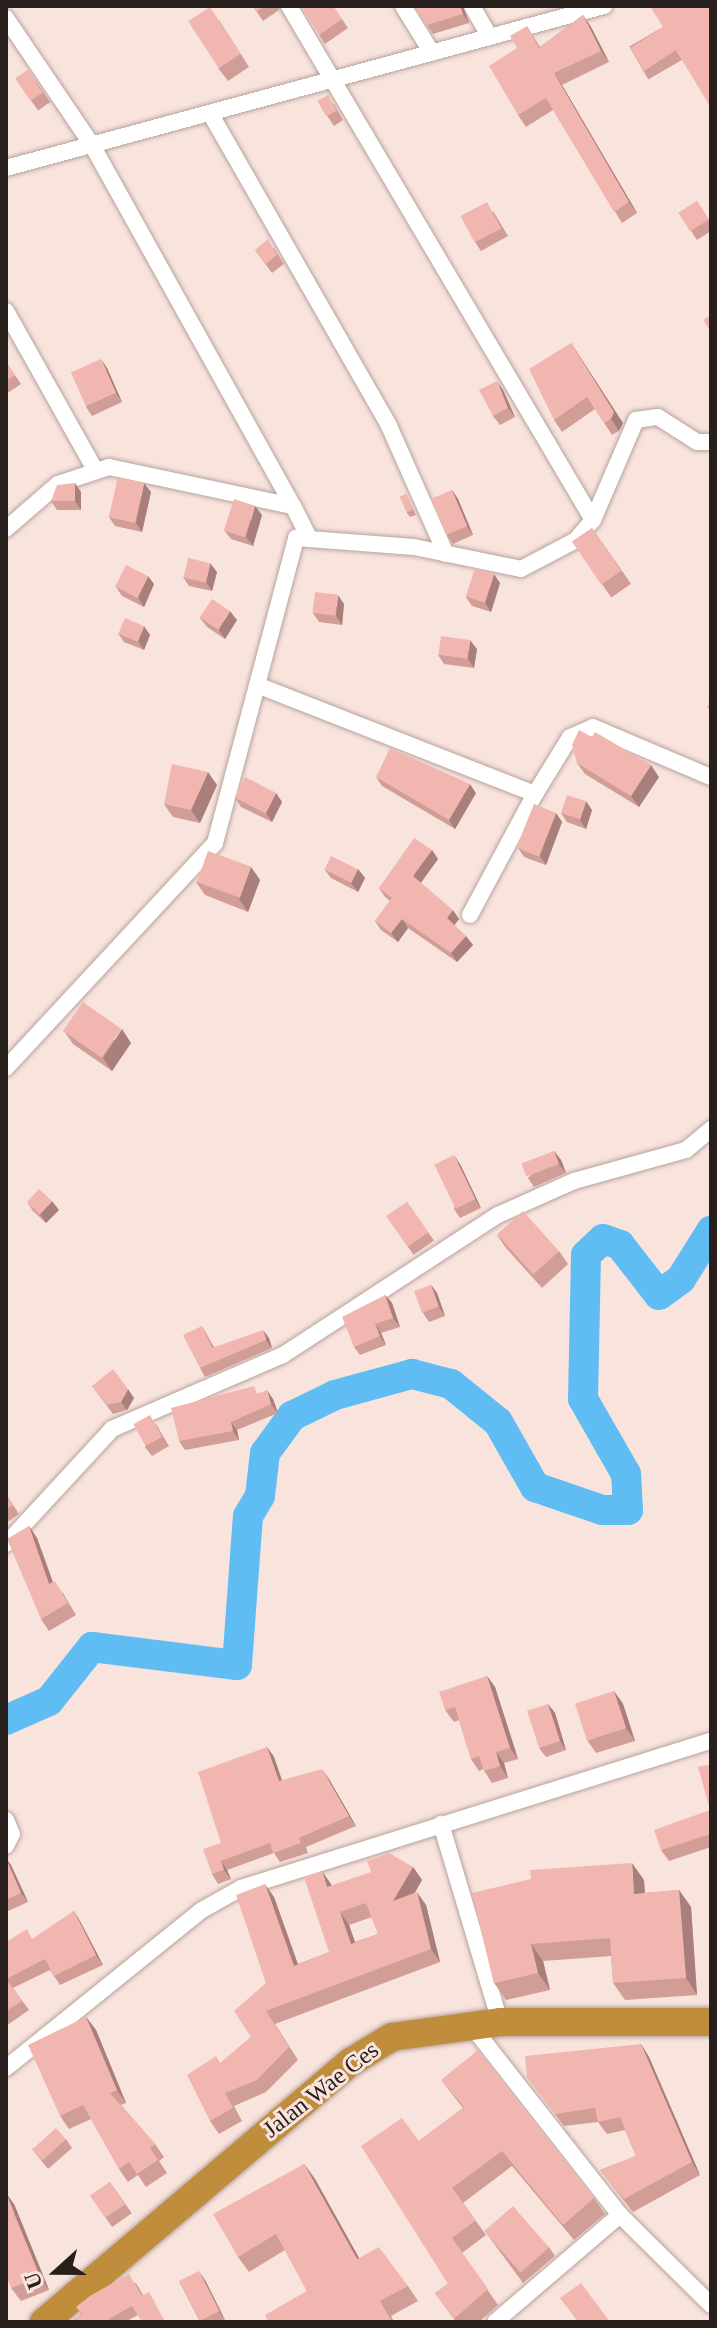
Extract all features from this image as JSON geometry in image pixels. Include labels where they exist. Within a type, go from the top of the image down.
[{"type":"highway","name":"Jalan Wae Ces","points":[[44,2322],[351,2062],[403,2033],[500,2022],[711,2022]]},
{"type":"street","points":[[289,6],[593,520]]},
{"type":"street","points":[[403,6],[432,53]]},
{"type":"street","points":[[472,6],[490,37]]},
{"type":"street","points":[[6,168],[604,6]]},
{"type":"street","points":[[6,18],[92,145],[307,534]]},
{"type":"street","points":[[210,113],[389,426],[446,554]]},
{"type":"street","points":[[6,311],[94,468]]},
{"type":"street","points":[[6,1068],[162,894],[210,852],[257,685],[291,544],[307,534],[446,554],[521,569],[576,540],[593,520],[636,420],[658,417],[697,442],[711,442]]},
{"type":"street","points":[[6,529],[58,484],[94,468],[207,482],[293,506]]},
{"type":"street","points":[[257,685],[535,794]]},
{"type":"street","points":[[470,915],[535,794],[570,737],[593,727],[711,777]]},
{"type":"street","points":[[6,1544],[112,1429],[283,1355],[498,1215],[574,1181],[686,1150],[711,1129]]},
{"type":"street","points":[[6,2068],[202,1910],[241,1888],[711,1741]]},
{"type":"street","points":[[6,1820],[12,1834],[6,1846]]},
{"type":"street","points":[[441,1824],[500,2022]]},
{"type":"street","points":[[471,2025],[620,2215],[711,2305]]},
{"type":"street","points":[[495,2322],[620,2215]]},
{"type":"building","points":[[301,6],[333,6],[342,19],[319,35]]},
{"type":"building","points":[[414,6],[460,6],[463,14],[427,25]]},
{"type":"building","points":[[650,6],[711,6],[711,108],[676,50],[644,71],[630,48],[663,27]]},
{"type":"building","points":[[210,7],[240,54],[219,68],[188,21]]},
{"type":"building","points":[[583,15],[601,51],[554,73],[629,202],[614,212],[546,98],[518,115],[489,66],[517,48],[510,36],[527,26],[539,48]]},
{"type":"building","points":[[28,70],[43,93],[30,101],[15,78]]},
{"type":"building","points":[[328,95],[337,111],[326,117],[318,101]]},
{"type":"building","points":[[697,201],[709,220],[690,231],[678,213]]},
{"type":"building","points":[[487,202],[501,228],[475,243],[461,216]]},
{"type":"building","points":[[268,239],[277,255],[266,264],[255,250]]},
{"type":"building","points":[[711,315],[711,332],[703,320]]},
{"type":"building","points":[[571,343],[614,412],[611,419],[604,423],[587,397],[554,420],[529,369]]},
{"type":"building","points":[[101,359],[116,393],[86,406],[71,372]]},
{"type":"building","points":[[6,362],[15,375],[6,381]]},
{"type":"building","points":[[497,381],[508,408],[493,416],[479,390]]},
{"type":"building","points":[[118,477],[144,483],[135,523],[109,517]]},
{"type":"building","points":[[75,483],[75,501],[51,501],[57,485]]},
{"type":"building","points":[[452,490],[467,526],[446,535],[431,499]]},
{"type":"building","points":[[406,494],[413,510],[407,512],[400,497]]},
{"type":"building","points":[[234,499],[255,506],[245,537],[224,530]]},
{"type":"building","points":[[592,528],[621,571],[601,585],[572,541]]},
{"type":"building","points":[[188,558],[210,563],[206,583],[184,577]]},
{"type":"building","points":[[126,565],[148,576],[137,598],[115,586]]},
{"type":"building","points":[[475,568],[494,574],[485,603],[466,597]]},
{"type":"building","points":[[315,592],[338,595],[335,616],[312,613]]},
{"type":"building","points":[[212,599],[230,611],[218,630],[200,617]]},
{"type":"building","points":[[125,618],[144,626],[138,642],[118,634]]},
{"type":"building","points":[[441,636],[470,640],[467,659],[438,655]]},
{"type":"building","points":[[579,730],[592,737],[595,732],[651,765],[631,796],[577,763],[572,745]]},
{"type":"building","points":[[390,748],[470,784],[449,820],[376,777]]},
{"type":"building","points":[[172,764],[208,772],[191,810],[164,804]]},
{"type":"building","points":[[245,777],[276,793],[266,813],[235,797]]},
{"type":"building","points":[[567,795],[586,801],[580,819],[561,813]]},
{"type":"building","points":[[534,804],[556,813],[539,857],[516,848]]},
{"type":"building","points":[[414,838],[432,850],[413,876],[453,910],[447,918],[466,936],[451,953],[402,919],[391,933],[375,921],[392,898],[379,888]]},
{"type":"building","points":[[208,851],[251,867],[240,898],[197,882]]},
{"type":"building","points":[[331,856],[358,869],[351,883],[324,869]]},
{"type":"building","points":[[83,1002],[122,1029],[101,1058],[63,1031]]},
{"type":"building","points":[[554,1151],[559,1164],[526,1177],[521,1164]]},
{"type":"building","points":[[454,1155],[475,1199],[456,1209],[434,1165]]},
{"type":"building","points":[[39,1189],[52,1201],[40,1214],[27,1202]]},
{"type":"building","points":[[407,1202],[428,1232],[408,1247],[387,1216]]},
{"type":"building","points":[[523,1211],[559,1251],[533,1275],[497,1234]]},
{"type":"building","points":[[431,1285],[439,1307],[422,1313],[414,1291]]},
{"type":"building","points":[[385,1295],[393,1318],[375,1324],[380,1336],[354,1347],[342,1317]]},
{"type":"building","points":[[202,1326],[212,1348],[263,1330],[266,1340],[200,1368],[183,1335]]},
{"type":"building","points":[[113,1369],[128,1389],[121,1402],[106,1405],[92,1386]]},
{"type":"building","points":[[254,1386],[257,1394],[267,1390],[271,1404],[231,1422],[233,1431],[179,1441],[171,1408]]},
{"type":"building","points":[[150,1415],[162,1437],[146,1446],[133,1424]]},
{"type":"building","points":[[6,1495],[13,1505],[6,1509]]},
{"type":"building","points":[[29,1526],[49,1584],[55,1581],[68,1603],[41,1619],[7,1539]]},
{"type":"building","points":[[487,1676],[510,1748],[496,1752],[500,1766],[484,1771],[479,1756],[471,1759],[455,1707],[445,1710],[439,1692]]},
{"type":"building","points":[[614,1691],[626,1728],[587,1741],[575,1704]]},
{"type":"building","points":[[548,1704],[560,1741],[539,1748],[527,1711]]},
{"type":"building","points":[[267,1747],[279,1781],[322,1769],[349,1816],[299,1838],[301,1843],[273,1853],[270,1843],[221,1861],[224,1870],[212,1874],[203,1849],[221,1843],[198,1772]]},
{"type":"building","points":[[711,1764],[711,1834],[661,1850],[654,1830],[710,1810],[698,1767]]},
{"type":"building","points":[[389,1853],[413,1867],[393,1901],[417,1892],[431,1949],[266,2011],[289,2047],[257,2080],[225,2093],[233,2108],[210,2121],[187,2075],[216,2056],[220,2063],[251,2037],[234,2011],[266,1983],[236,1895],[265,1884],[294,1966],[329,1952],[304,1877],[322,1871],[327,1887],[371,1872],[367,1861]],"holes":[[[366,1903],[378,1934],[351,1944],[340,1912]]]},
{"type":"building","points":[[6,1859],[21,1893],[6,1900]]},
{"type":"building","points":[[632,1863],[634,1894],[679,1890],[686,1978],[613,1983],[610,1938],[531,1944],[538,1973],[494,1983],[472,1893],[531,1879],[530,1870]]},
{"type":"building","points":[[74,1911],[96,1955],[54,1976],[45,1959],[6,1979],[6,1942],[27,1929],[32,1939]]},
{"type":"building","points":[[6,1979],[22,2001],[6,2011]]},
{"type":"building","points":[[86,2017],[117,2090],[110,2093],[155,2144],[150,2148],[158,2160],[137,2174],[129,2162],[119,2169],[83,2105],[60,2116],[28,2045]]},
{"type":"building","points":[[641,2044],[692,2162],[624,2199],[600,2170],[636,2156],[620,2117],[598,2122],[595,2108],[555,2114],[527,2077],[525,2056]]},
{"type":"building","points":[[478,2050],[594,2198],[563,2225],[502,2151],[452,2188],[476,2220],[452,2238],[488,2289],[454,2319],[435,2293],[448,2284],[361,2146],[402,2118],[419,2141],[464,2107],[441,2080]]},
{"type":"building","points":[[56,2128],[66,2139],[42,2161],[32,2149]]},
{"type":"building","points":[[304,2164],[357,2259],[379,2247],[408,2286],[380,2301],[392,2322],[268,2322],[265,2315],[307,2291],[276,2234],[238,2257],[213,2214]]},
{"type":"building","points":[[110,2182],[125,2204],[105,2218],[90,2195]]},
{"type":"building","points":[[6,2194],[40,2277],[11,2288],[6,2275]]},
{"type":"building","points":[[513,2206],[549,2248],[520,2272],[484,2231]]},
{"type":"building","points":[[199,2271],[219,2311],[200,2321],[179,2281]]},
{"type":"building","points":[[129,2274],[142,2296],[149,2292],[165,2322],[142,2322],[132,2306],[109,2319],[111,2322],[71,2322],[82,2314],[76,2307]]},
{"type":"building","points":[[581,2283],[610,2322],[578,2322],[560,2298]]},
{"type":"waterway","points":[[6,1720],[49,1701],[92,1647],[237,1665],[248,1516],[260,1496],[265,1453],[292,1416],[335,1395],[412,1374],[451,1384],[498,1422],[535,1487],[602,1510],[628,1510],[626,1474],[583,1399],[586,1255],[603,1239],[620,1245],[659,1295],[681,1279],[711,1231]]}]
